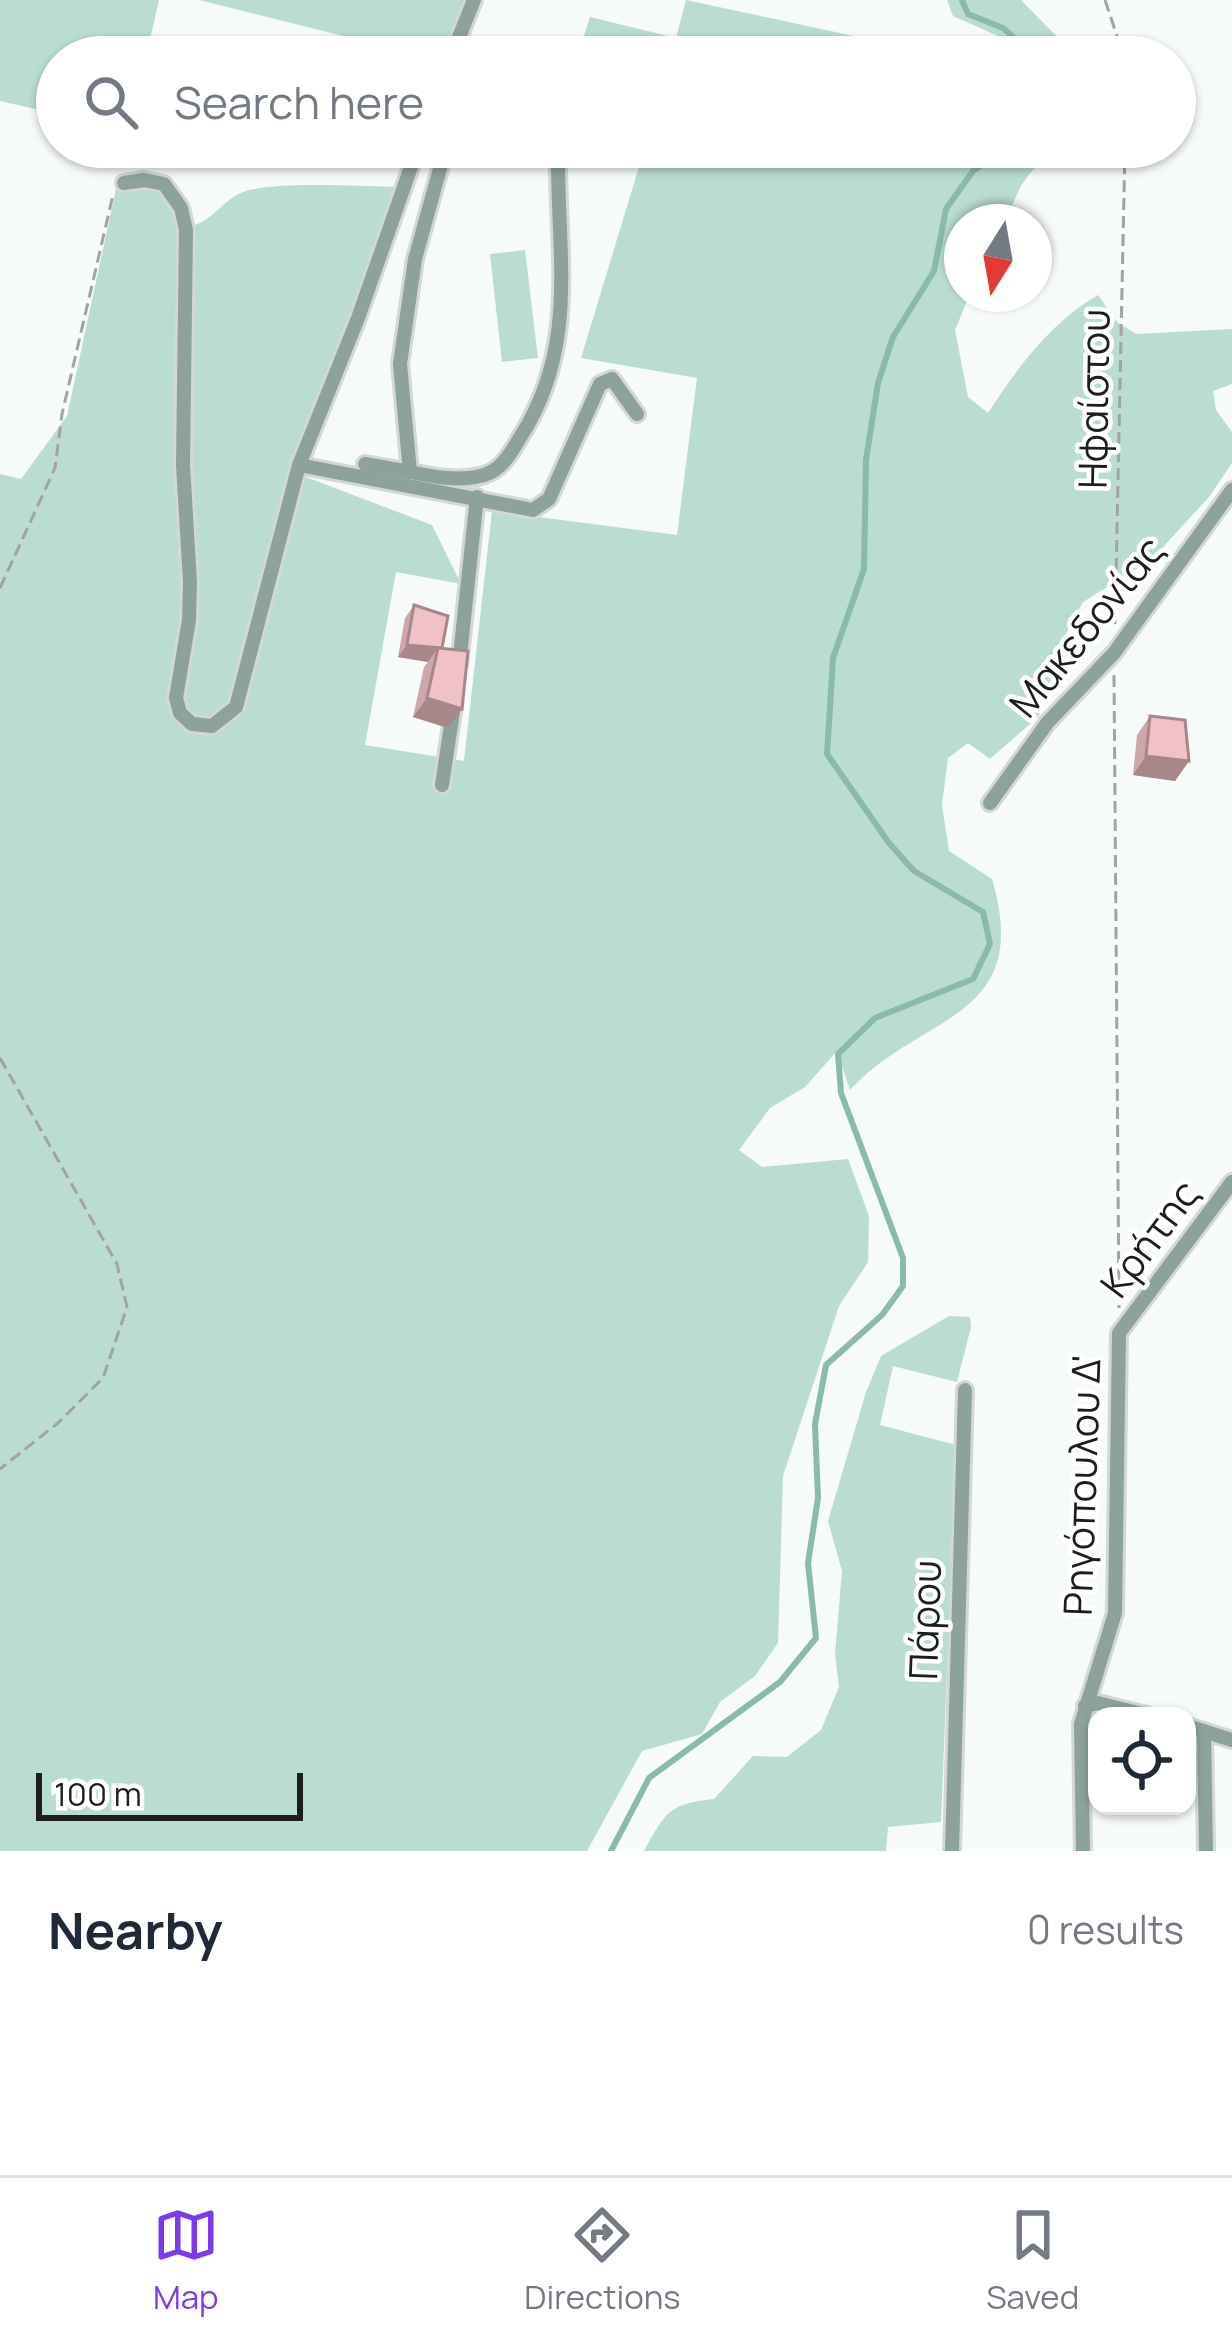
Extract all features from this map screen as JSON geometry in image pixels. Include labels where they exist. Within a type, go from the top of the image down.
[{"type":"street","points":[[459,36],[473,0]]},
{"type":"street","points":[[124,183],[164,184],[175,195],[186,230],[183,465],[190,582],[176,698],[180,713],[192,724],[212,726],[236,707],[299,465],[411,168]]},
{"type":"street","points":[[410,472],[400,364],[415,259],[440,168]]},
{"type":"street","points":[[365,464],[453,480],[489,474],[506,461],[532,420],[563,320],[558,168]]},
{"type":"street","points":[[299,465],[533,510],[549,499],[600,384],[612,379],[637,414]]},
{"type":"street","name":"Μακεδονίας","points":[[990,803],[1048,722],[1114,653],[1232,490]]},
{"type":"street","points":[[458,675],[478,497]]},
{"type":"street","points":[[442,785],[455,697]]},
{"type":"street","name":"Κρήτης","points":[[1119,1334],[1232,1182]]},
{"type":"street","name":"Ρηγόπουλου Δ'","points":[[1083,1851],[1080,1744],[1085,1706],[1115,1613],[1119,1334]]},
{"type":"street","name":"Πάρου","points":[[952,1851],[965,1390]]},
{"type":"street","points":[[1085,1706],[1114,1707]]},
{"type":"street","points":[[1196,1729],[1232,1740]]},
{"type":"street","points":[[1204,1731],[1206,1851]]},
{"type":"path","points":[[1105,0],[1117,36]]},
{"type":"path","name":"Ηφαίστου","points":[[1119,1334],[1114,653],[1125,168]]},
{"type":"path","points":[[0,589],[55,468],[62,414],[113,194],[124,183]]},
{"type":"path","points":[[0,1058],[117,1264],[127,1307],[103,1378],[58,1423],[0,1469]]},
{"type":"green space","points":[[0,0],[159,0],[151,36],[36,36],[36,109],[0,101]]},
{"type":"green space","points":[[199,0],[473,0],[459,36],[344,36]]},
{"type":"green space","points":[[686,0],[853,36],[677,36]]},
{"type":"green space","points":[[947,0],[1021,0],[1056,36],[998,36],[953,16]]},
{"type":"green space","points":[[590,17],[668,36],[584,36]]},
{"type":"green space","points":[[639,168],[1035,168],[1012,204],[944,204],[944,312],[962,312],[955,330],[968,397],[988,413],[1036,347],[1098,295],[1117,322],[1136,334],[1232,329],[1232,384],[1213,391],[1216,410],[1232,432],[1232,463],[1209,497],[1152,559],[1083,602],[1065,635],[1039,716],[990,759],[968,743],[948,758],[942,805],[949,851],[992,879],[1001,926],[997,961],[984,988],[963,1009],[878,1065],[850,1090],[837,1051],[805,1087],[770,1108],[739,1150],[762,1167],[848,1159],[869,1216],[868,1262],[839,1306],[783,1476],[778,1643],[755,1676],[720,1702],[702,1734],[642,1751],[587,1851],[0,1851],[0,474],[21,479],[67,416],[119,175],[170,182],[185,198],[195,225],[235,196],[255,189],[400,187],[290,471],[432,525],[461,584],[396,572],[365,745],[464,761],[492,511],[677,535],[697,378],[581,358]]},
{"type":"green space","points":[[525,250],[538,358],[502,362],[490,254]]},
{"type":"green space","points":[[949,1316],[970,1317],[957,1382],[893,1366],[880,1425],[956,1445],[941,1822],[888,1827],[886,1851],[644,1851],[677,1807],[714,1799],[753,1756],[787,1757],[821,1730],[839,1687],[835,1654],[842,1571],[828,1521],[866,1392],[881,1356]]},
{"type":"building","points":[[414,605],[448,616],[442,648],[407,645]]},
{"type":"building","points":[[438,648],[468,651],[462,709],[427,698]]},
{"type":"building","points":[[1150,716],[1185,720],[1189,761],[1146,756]]},
{"type":"waterway","points":[[962,0],[968,14],[1012,36]]},
{"type":"waterway","points":[[611,1851],[649,1778],[780,1682],[816,1638],[808,1563],[818,1498],[815,1424],[826,1365],[882,1315],[903,1286],[903,1258],[841,1093],[838,1054],[875,1018],[973,979],[990,944],[983,912],[914,871],[827,754],[833,658],[864,569],[866,460],[878,383],[893,337],[934,271],[946,209],[977,168]]}]
